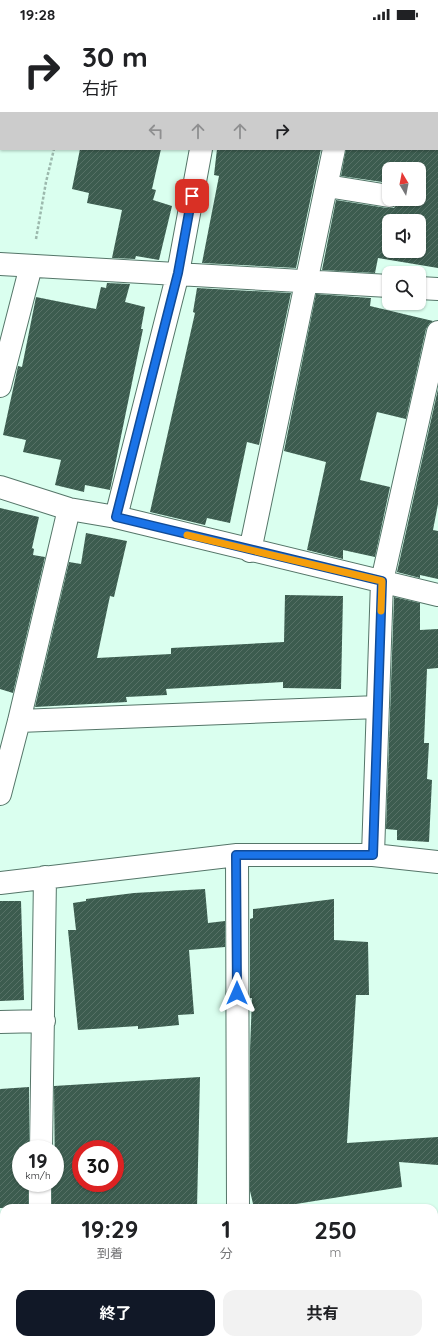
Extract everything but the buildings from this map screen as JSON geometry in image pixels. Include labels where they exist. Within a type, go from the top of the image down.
[{"type":"street","points":[[116,517],[178,273],[200,150]]},
{"type":"street","points":[[250,551],[308,282],[334,150]]},
{"type":"street","points":[[327,186],[382,195]]},
{"type":"street","points":[[0,264],[382,286]]},
{"type":"street","points":[[0,386],[31,266]]},
{"type":"street","points":[[426,288],[438,289]]},
{"type":"street","points":[[373,855],[382,581],[438,332]]},
{"type":"street","points":[[0,487],[69,509],[116,517],[250,551],[438,595]]},
{"type":"street","points":[[0,794],[19,721],[69,509]]},
{"type":"street","points":[[19,721],[378,706]]},
{"type":"street","points":[[236,855],[238,1204]]},
{"type":"street","points":[[0,883],[236,855],[373,855],[438,862]]},
{"type":"street","points":[[41,1140],[45,877]]},
{"type":"street","points":[[0,1022],[44,1022]]},
{"type":"street","points":[[40,1192],[40,1204]]},
{"type":"path","points":[[31,266],[46,182],[54,150]]},
{"type":"slow traffic","points":[[187,535],[382,581],[381,611]]},
{"type":"route","points":[[192,196],[178,273],[116,517],[250,551],[382,581],[373,855],[236,855],[237,993]]}]
